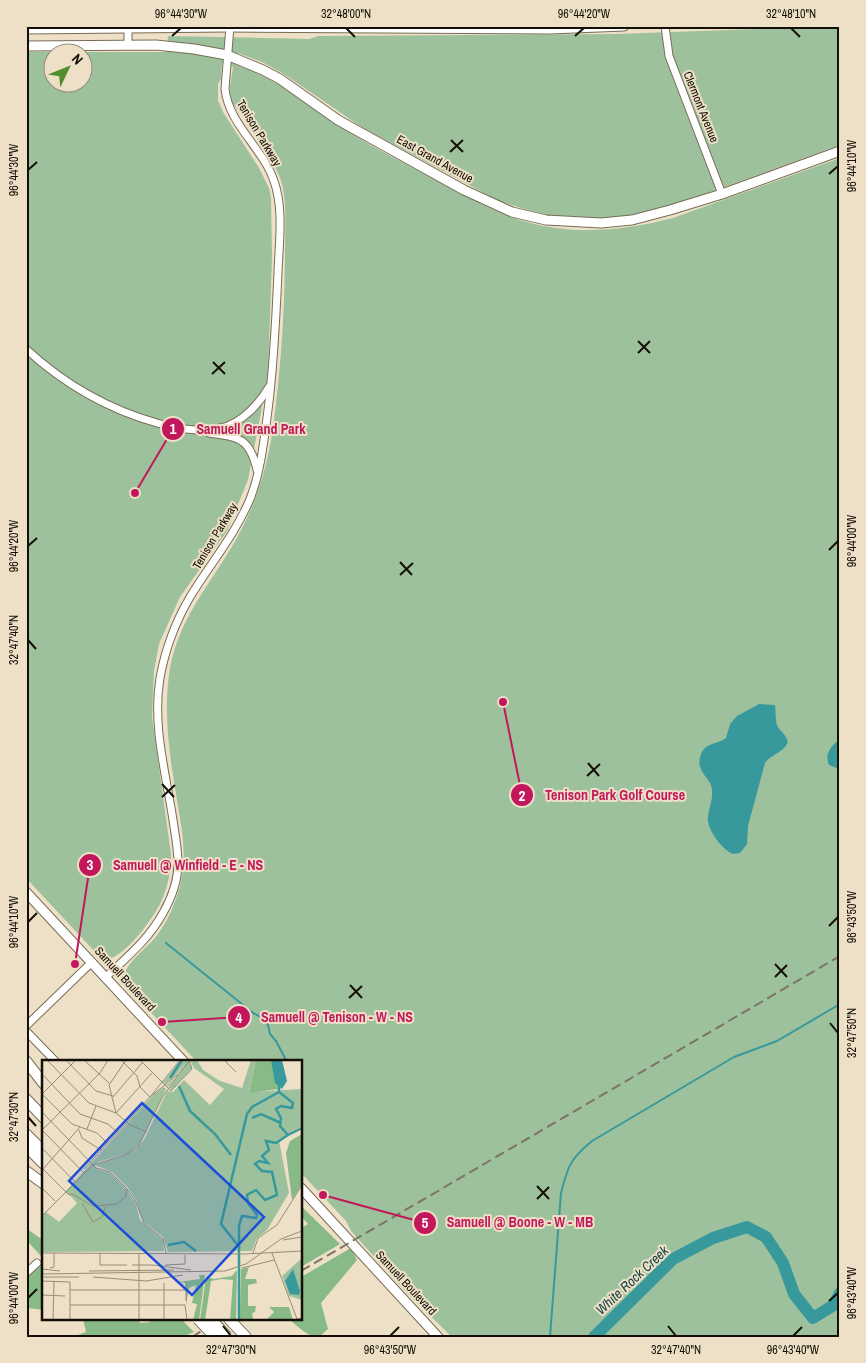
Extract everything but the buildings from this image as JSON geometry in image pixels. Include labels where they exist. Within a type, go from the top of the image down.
[{"type":"highway","points":[[26,1061],[42,1081]]},
{"type":"highway","points":[[26,1099],[42,1116]]},
{"type":"highway","points":[[26,1134],[42,1150]]},
{"type":"highway","points":[[26,1146],[42,1162]]},
{"type":"highway","points":[[26,1171],[42,1183]]},
{"type":"highway","points":[[199,1320],[215,1337]]},
{"type":"highway","points":[[212,1320],[228,1337]]},
{"type":"highway","points":[[230,1320],[245,1336]]},
{"type":"main road","points":[[26,29],[128,27],[550,28],[624,26]]},
{"type":"main road","name":"East Grand Avenue","points":[[26,46],[168,46],[228,55],[280,79],[338,120],[464,190],[512,212],[530,217],[577,223],[632,220],[722,194],[840,150]]},
{"type":"main road","name":"Samuell Boulevard","points":[[26,892],[182,1060]]},
{"type":"main road","name":"Samuell Boulevard","points":[[302,1189],[439,1337]]},
{"type":"street","name":"Clermont Avenue","points":[[665,26],[669,56],[722,194]]},
{"type":"street","points":[[128,27],[128,46]]},
{"type":"street","name":"Tenison Parkway","points":[[106,977],[142,943],[153,929],[164,913],[175,884],[178,866],[177,847],[160,737],[158,704],[160,678],[165,658],[184,607],[223,548],[249,500],[258,473],[265,436],[276,340],[279,211],[274,180],[267,166],[234,117],[226,100],[225,89],[230,27]]},
{"type":"street","points":[[26,349],[81,391],[110,407],[155,422],[197,431],[234,436],[241,440],[252,454],[258,473]]},
{"type":"street","points":[[26,358],[38,359]]},
{"type":"street","points":[[197,431],[222,428],[243,417],[259,402],[272,382]]},
{"type":"street","points":[[26,1026],[92,962]]},
{"type":"street","points":[[26,1031],[54,1060]]},
{"type":"street","points":[[26,1273],[37,1263]]},
{"type":"green space","points":[[840,26],[840,145],[669,207],[636,216],[597,219],[556,217],[497,200],[363,128],[284,74],[262,62],[238,53],[237,65],[253,71],[282,87],[336,124],[371,145],[468,197],[527,222],[564,229],[601,230],[637,226],[673,218],[840,158],[840,1337],[452,1337],[406,1292],[351,1231],[346,1221],[302,1174],[302,1060],[195,1060],[129,989],[123,980],[127,968],[154,939],[165,923],[176,899],[182,874],[183,840],[171,763],[167,715],[168,684],[174,650],[196,602],[234,543],[254,502],[264,473],[273,428],[278,383],[284,293],[284,192],[279,175],[270,158],[231,99],[230,89],[233,67],[222,63],[221,79],[218,84],[218,100],[223,112],[259,168],[269,188],[271,197],[272,256],[268,376],[248,480],[227,531],[180,597],[159,644],[154,671],[152,717],[171,854],[170,873],[157,909],[145,927],[121,952],[106,959],[96,953],[26,878],[26,52],[42,52],[42,92],[92,92],[92,52],[167,52],[168,36],[309,39],[318,36],[616,34]]},
{"type":"green space","points":[[302,1207],[340,1244],[302,1266],[302,1227],[308,1224],[302,1217]]},
{"type":"green space","points":[[26,1228],[42,1240],[42,1257],[26,1240]]},
{"type":"green space","points":[[351,1248],[357,1260],[321,1303],[328,1329],[319,1337],[303,1331],[290,1320],[302,1320],[302,1276]]},
{"type":"green space","points":[[42,1264],[42,1310],[28,1308],[26,1310],[26,1278]]},
{"type":"green space","points":[[83,1320],[137,1320],[141,1323],[150,1322],[150,1320],[182,1320],[194,1332],[182,1337],[73,1337],[86,1332]]},
{"type":"water","points":[[759,704],[775,705],[777,725],[788,742],[784,748],[765,763],[748,826],[747,844],[740,853],[733,854],[720,843],[708,822],[712,790],[701,770],[699,760],[705,748],[726,738],[730,724],[737,716]]},
{"type":"water","points":[[840,739],[839,769],[829,765],[827,757],[831,747]]},
{"type":"waterway","points":[[166,943],[253,1013],[261,1017],[268,1025],[270,1034],[286,1060]]},
{"type":"waterway","points":[[550,1337],[561,1193],[568,1169],[574,1158],[592,1141],[734,1057],[777,1041],[840,1004]]},
{"type":"waterway","name":"White Rock Creek","points":[[594,1337],[673,1259],[713,1238],[747,1227],[766,1237],[783,1263],[794,1294],[813,1318],[834,1305],[840,1293]]},
{"type":"railway","points":[[302,1270],[840,956]]},
{"type":"railway","points":[[192,1337],[218,1320]]},
{"type":"place","name":"Samuell Grand Park","points":[[135,493]]},
{"type":"place","name":"Tenison Park Golf Course","points":[[503,702]]},
{"type":"place","name":"Samuell @ Winfield - E - NS","points":[[75,964]]},
{"type":"place","name":"Samuell @ Tenison - W - NS","points":[[162,1022]]},
{"type":"place","name":"Samuell @ Boone - W - MB","points":[[323,1195]]}]
